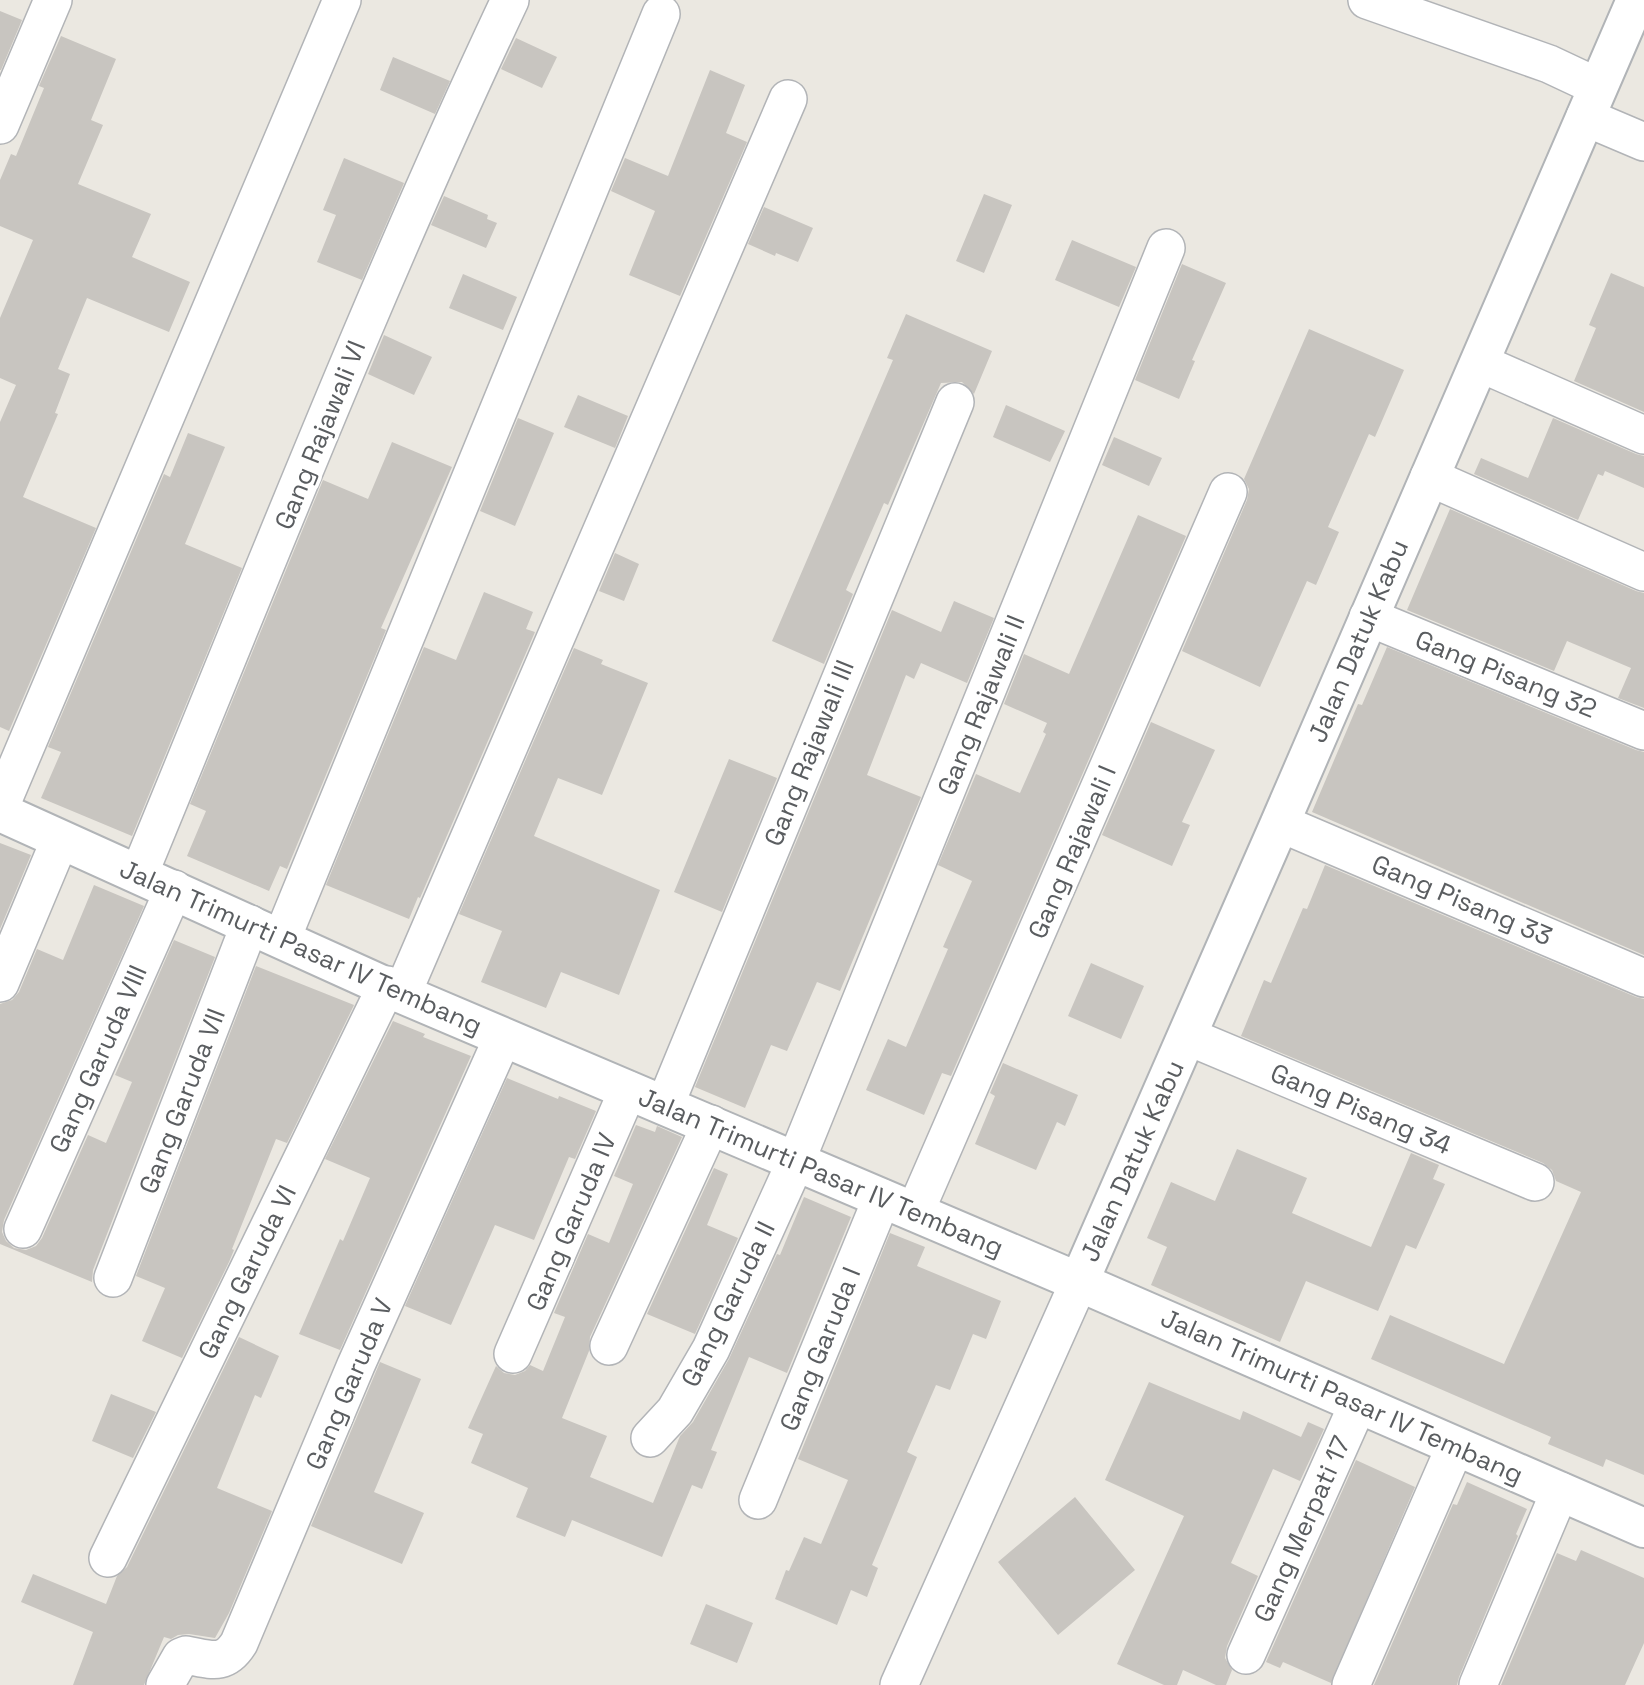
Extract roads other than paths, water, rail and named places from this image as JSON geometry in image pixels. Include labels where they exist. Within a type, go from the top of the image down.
[{"type":"street","points":[[0,125],[53,0]]},
{"type":"street","points":[[0,809],[342,0]]},
{"type":"street","name":"Gang Rajawali VI","points":[[139,874],[422,191],[510,0]]},
{"type":"street","points":[[1367,0],[1549,64],[1591,102],[1644,142]]},
{"type":"street","name":"Jalan Datuk Kabu","points":[[1079,1282],[1636,0]]},
{"type":"street","name":"Gang Garuda VII","points":[[113,1279],[661,14]]},
{"type":"street","name":"Gang Garuda VI","points":[[108,1558],[394,989],[788,99]]},
{"type":"street","name":"Gang Rajawali II","points":[[796,1161],[1167,248]]},
{"type":"street","points":[[1480,363],[1644,435]]},
{"type":"street","name":"Gang Rajawali III","points":[[665,1105],[955,402]]},
{"type":"street","points":[[1429,477],[1644,572]]},
{"type":"street","name":"Gang Rajawali I","points":[[899,1205],[1228,492]]},
{"type":"street","name":"Gang Pisang 32","points":[[1368,617],[1644,731]]},
{"type":"street","name":"Jalan Trimurti Pasar IV Tembang","points":[[0,809],[60,841],[174,889],[503,1037],[1079,1282],[1644,1528]]},
{"type":"street","name":"Gang Pisang 33","points":[[1280,823],[1644,978]]},
{"type":"street","points":[[0,983],[60,841]]},
{"type":"street","name":"Gang Garuda VIII","points":[[23,1229],[174,889]]},
{"type":"street","name":"Gang Pisang 34","points":[[1187,1036],[1535,1182]]},
{"type":"street","name":"Gang Garuda V","points":[[165,1685],[181,1657],[186,1655],[218,1661],[233,1653],[239,1643],[356,1365],[503,1037]]},
{"type":"street","name":"Gang Garuda IV","points":[[513,1354],[628,1090]]},
{"type":"street","points":[[609,1346],[711,1124]]},
{"type":"street","name":"Gang Garuda II","points":[[650,1438],[675,1411],[711,1349],[796,1161]]},
{"type":"street","name":"Gang Garuda I","points":[[758,1500],[899,1205]]},
{"type":"street","points":[[899,1685],[1079,1282]]},
{"type":"street","name":"Gang Merpati 17","points":[[1246,1654],[1358,1404]]},
{"type":"street","points":[[1351,1685],[1455,1447]]},
{"type":"street","points":[[1478,1685],[1560,1491]]}]
